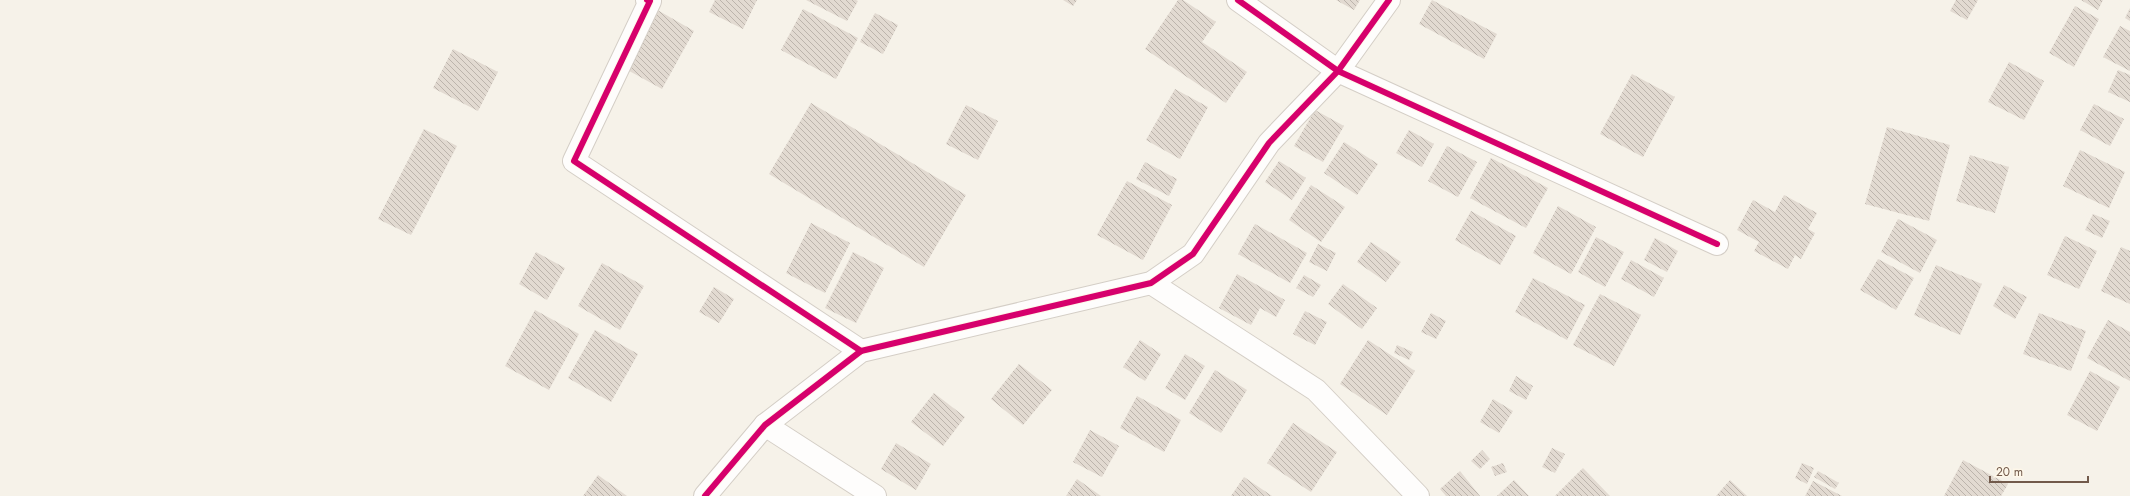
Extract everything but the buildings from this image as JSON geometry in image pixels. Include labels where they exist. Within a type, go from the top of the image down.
[{"type":"street","points":[[647,0],[650,1],[574,161],[861,351]]},
{"type":"street","points":[[1238,0],[1338,71],[1717,244]]},
{"type":"street","points":[[704,496],[765,425],[861,351],[1151,283],[1193,254],[1269,143],[1338,71],[1389,0]]},
{"type":"street","points":[[1151,283],[1316,390],[1418,496]]},
{"type":"street","points":[[765,425],[875,496]]},
{"type":"cycle path","points":[[647,0],[650,1],[574,161],[861,351]]},
{"type":"cycle path","points":[[1238,0],[1338,71],[1717,244]]},
{"type":"cycle path","points":[[705,496],[765,425],[861,351],[1151,283],[1193,254],[1269,143],[1338,71],[1389,0]]}]
